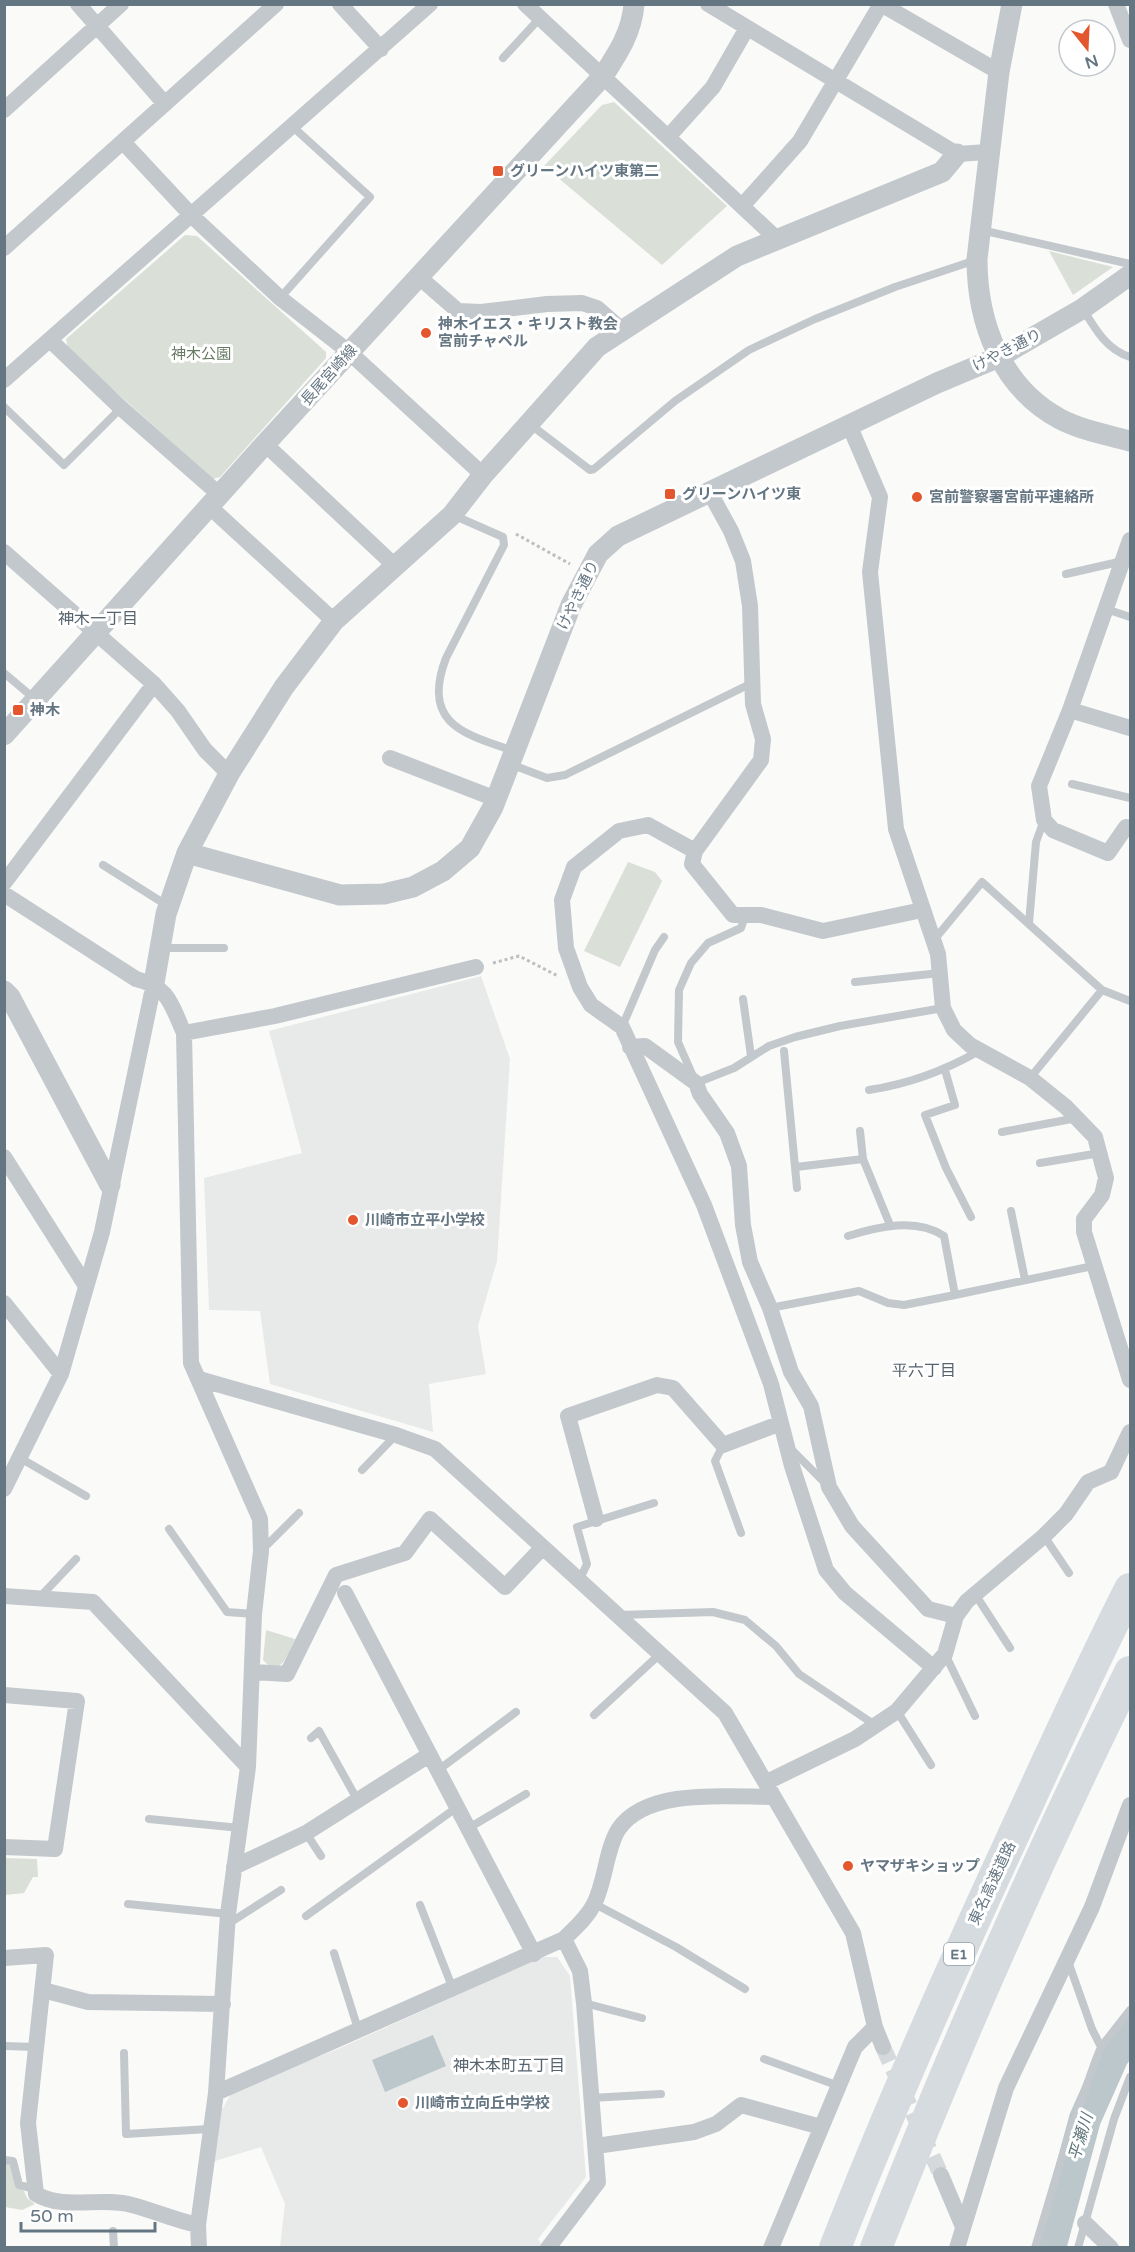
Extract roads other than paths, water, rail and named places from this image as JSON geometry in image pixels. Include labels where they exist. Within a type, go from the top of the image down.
[{"type":"highway","name":"東名高速道路","points":[[835,2247],[909,2068],[968,1934],[1092,1664],[1131,1589]]},
{"type":"highway","name":"E1","points":[[876,2247],[938,2091],[1000,1949],[1078,1777],[1131,1672]]},
{"type":"street","points":[[78,4],[165,104]]},
{"type":"street","points":[[4,110],[121,4]]},
{"type":"street","points":[[6,244],[124,143],[276,4]]},
{"type":"street","points":[[339,4],[381,49]]},
{"type":"street","points":[[4,380],[51,341],[430,4]]},
{"type":"street","points":[[525,4],[777,239]]},
{"type":"street","name":"長尾宮崎線","points":[[4,735],[265,444],[603,76],[618,53],[633,21],[634,4]]},
{"type":"street","points":[[708,4],[957,154],[988,152]]},
{"type":"street","points":[[1012,4],[999,72],[988,152],[977,260],[977,290],[984,324],[999,357],[1018,386],[1041,407],[1061,420],[1131,441]]},
{"type":"street","points":[[1116,4],[1131,40]]},
{"type":"street","points":[[743,205],[800,141],[881,5],[999,72]]},
{"type":"street","points":[[669,136],[713,87],[747,28]]},
{"type":"street","points":[[124,143],[192,216],[280,298],[349,352],[483,475]]},
{"type":"street","points":[[4,1489],[61,1374],[102,1232],[169,906],[187,853],[228,774],[284,687],[334,621],[452,515],[483,475],[531,425],[597,347],[737,256],[942,172],[957,154]]},
{"type":"street","name":"けやき通り","points":[[187,853],[340,895],[384,894],[413,887],[443,871],[470,848],[516,759],[571,605],[598,554],[618,536],[709,491],[850,427],[937,383],[999,357],[1082,309],[1131,275]]},
{"type":"street","points":[[419,277],[458,311],[481,312],[547,304],[582,303],[597,308],[621,330]]},
{"type":"street","points":[[51,341],[334,621]]},
{"type":"street","points":[[850,427],[880,496],[870,572],[896,829],[934,941],[943,1008],[954,1030],[980,1051],[1030,1078],[1078,1118],[1095,1137],[1106,1178],[1102,1195],[1084,1219],[1084,1232],[1131,1380]]},
{"type":"street","points":[[265,444],[394,565]]},
{"type":"street","points":[[709,491],[731,531],[743,561],[750,606],[753,704],[763,739],[761,760],[695,851],[692,864],[734,915],[761,915],[824,931],[922,910]]},
{"type":"street","points":[[1126,827],[1108,853],[1053,830],[1044,820],[1039,786],[1070,710],[1131,540]]},
{"type":"street","points":[[4,552],[154,684],[178,711],[205,750],[228,774]]},
{"type":"street","points":[[4,883],[154,684]]},
{"type":"street","points":[[1070,710],[1131,728]]},
{"type":"street","points":[[390,758],[496,798]]},
{"type":"street","points":[[695,851],[648,825],[619,831],[574,867],[562,900],[566,948],[580,987],[591,1005],[622,1027],[704,1205],[771,1384],[786,1444],[826,1570],[845,1593],[934,1668]]},
{"type":"street","points":[[4,894],[136,979],[154,983],[169,999],[184,1033],[191,1363],[260,1519],[261,1551],[254,1614],[248,1767],[227,1920],[216,2093],[198,2225],[199,2247]]},
{"type":"street","points":[[184,1033],[275,1016],[476,967]]},
{"type":"street","points":[[6,997],[110,1185]]},
{"type":"street","points":[[630,1047],[645,1046],[696,1083],[700,1094],[727,1133],[739,1166],[743,1225],[750,1262],[770,1308],[791,1372],[811,1406],[829,1487],[852,1526],[928,1609],[956,1616]]},
{"type":"street","points":[[4,1157],[86,1286]]},
{"type":"street","points":[[4,1303],[10,1324],[61,1374]]},
{"type":"street","points":[[199,1378],[396,1435],[435,1449],[725,1713],[853,1933],[875,2027],[883,2047]]},
{"type":"street","points":[[596,1520],[568,1416],[657,1385],[674,1388],[723,1444],[781,1423]]},
{"type":"street","points":[[216,2093],[564,1939],[587,1917],[595,1904],[618,1831],[643,1807],[663,1801],[770,1790],[897,1711],[945,1654],[956,1616],[975,1594],[1044,1536],[1066,1514],[1088,1482],[1111,1472],[1131,1432]]},
{"type":"street","points":[[253,1672],[287,1674],[336,1575],[405,1553],[430,1519],[505,1587],[542,1548]]},
{"type":"street","points":[[345,1593],[534,1954]]},
{"type":"street","points":[[4,1596],[93,1602],[248,1767]]},
{"type":"street","points":[[4,1695],[77,1701],[55,1849],[4,1847]]},
{"type":"street","points":[[234,1867],[306,1833],[429,1755]]},
{"type":"street","points":[[957,2247],[1006,2088],[1092,1907],[1131,1805]]},
{"type":"street","points":[[548,2247],[598,2182],[580,1971],[564,1939]]},
{"type":"street","points":[[4,1958],[46,1955],[28,2123],[36,2194],[48,2201],[130,2204],[169,2219],[198,2225]]},
{"type":"street","points":[[43,1990],[88,2002],[223,2004]]},
{"type":"street","points":[[771,2247],[855,2047],[875,2027]]},
{"type":"street","points":[[596,2146],[694,2132],[716,2124],[741,2105],[821,2127]]},
{"type":"street","points":[[941,2175],[963,2227]]},
{"type":"street","points":[[1085,2223],[1111,2247]]},
{"type":"lane","points":[[503,58],[539,19]]},
{"type":"lane","points":[[280,298],[370,197],[293,127]]},
{"type":"lane","points":[[981,230],[1131,264]]},
{"type":"lane","points":[[531,425],[590,470],[594,469],[675,400],[748,350],[814,319],[874,295],[977,260]]},
{"type":"lane","points":[[1082,309],[1102,339],[1122,354],[1131,357]]},
{"type":"lane","points":[[4,407],[64,465],[121,408]]},
{"type":"lane","points":[[452,515],[503,537],[504,545],[446,658],[439,678],[439,694],[444,710],[456,729],[516,759],[547,778],[565,775],[752,683]]},
{"type":"lane","points":[[1066,574],[1123,561]]},
{"type":"lane","points":[[1106,609],[1131,617]]},
{"type":"lane","points":[[4,673],[36,700]]},
{"type":"lane","points":[[1072,784],[1131,798]]},
{"type":"lane","points":[[1029,923],[1036,842],[1044,820]]},
{"type":"lane","points":[[104,865],[169,906]]},
{"type":"lane","points":[[934,941],[982,882],[1102,990],[1131,1001]]},
{"type":"lane","points":[[744,916],[741,928],[708,943],[691,963],[679,990],[678,1042],[696,1083],[734,1068],[769,1046],[795,1037],[943,1008]]},
{"type":"lane","points":[[622,1027],[655,950],[664,937]]},
{"type":"lane","points":[[161,948],[224,948]]},
{"type":"lane","points":[[855,982],[940,973]]},
{"type":"lane","points":[[1030,1078],[1102,990]]},
{"type":"lane","points":[[743,999],[751,1056]]},
{"type":"lane","points":[[784,1051],[797,1188]]},
{"type":"lane","points":[[869,1090],[897,1086],[945,1070],[980,1051]]},
{"type":"lane","points":[[945,1070],[955,1105],[925,1115],[946,1168],[971,1217]]},
{"type":"lane","points":[[1002,1132],[1078,1118]]},
{"type":"lane","points":[[860,1131],[863,1159],[890,1225]]},
{"type":"lane","points":[[1040,1163],[1100,1154]]},
{"type":"lane","points":[[796,1167],[863,1159]]},
{"type":"lane","points":[[1011,1211],[1025,1280]]},
{"type":"lane","points":[[848,1236],[890,1225],[913,1226],[944,1236],[955,1295]]},
{"type":"lane","points":[[770,1308],[859,1291],[888,1303],[904,1305],[1093,1266]]},
{"type":"lane","points":[[362,1470],[396,1435]]},
{"type":"lane","points":[[723,1444],[715,1461],[741,1533]]},
{"type":"lane","points":[[786,1444],[829,1487]]},
{"type":"lane","points":[[20,1458],[86,1496]]},
{"type":"lane","points":[[579,1581],[587,1564],[577,1527],[654,1503]]},
{"type":"lane","points":[[261,1551],[299,1513]]},
{"type":"lane","points":[[169,1528],[227,1612],[254,1614]]},
{"type":"lane","points":[[1044,1536],[1069,1573]]},
{"type":"lane","points":[[39,1598],[76,1560]]},
{"type":"lane","points":[[975,1594],[1010,1647]]},
{"type":"lane","points":[[617,1615],[713,1611],[745,1620],[776,1646],[799,1674],[875,1725]]},
{"type":"lane","points":[[594,1715],[660,1654]]},
{"type":"lane","points":[[945,1654],[975,1716]]},
{"type":"lane","points":[[897,1711],[931,1765]]},
{"type":"lane","points":[[437,1771],[516,1712]]},
{"type":"lane","points":[[311,1738],[319,1731],[358,1802]]},
{"type":"lane","points":[[467,1829],[526,1794]]},
{"type":"lane","points":[[306,1916],[456,1808]]},
{"type":"lane","points":[[149,1819],[240,1828]]},
{"type":"lane","points":[[306,1833],[321,1856]]},
{"type":"lane","points":[[128,1904],[227,1920],[281,1890]]},
{"type":"lane","points":[[595,1904],[676,1947],[745,1989]]},
{"type":"lane","points":[[420,1905],[453,1990]]},
{"type":"lane","points":[[334,1953],[358,2030]]},
{"type":"lane","points":[[1067,1959],[1101,2048]]},
{"type":"lane","points":[[584,2002],[642,2018]]},
{"type":"lane","points":[[1035,2247],[1067,2141],[1101,2048],[1131,2010]]},
{"type":"lane","points":[[4,2046],[36,2047]]},
{"type":"lane","points":[[124,2053],[126,2134],[210,2129]]},
{"type":"lane","points":[[764,2059],[838,2086]]},
{"type":"lane","points":[[1078,2247],[1114,2119],[1131,2077]]},
{"type":"lane","points":[[591,2098],[661,2094]]},
{"type":"lane","points":[[4,2160],[13,2161],[19,2185],[35,2189]]},
{"type":"lane","points":[[113,2231],[114,2247]]},
{"type":"waterway","name":"平瀬川","points":[[1050,2248],[1085,2119],[1113,2056],[1130,2034]]},
{"type":"tunnel","points":[[883,2047],[941,2175]]},
{"type":"place","name":"グリーンハイツ東第二","points":[[498,171]]},
{"type":"place","name":"神木イエス・キリスト教会 宮前チャペル","points":[[426,333]]},
{"type":"place","name":"グリーンハイツ東","points":[[670,494]]},
{"type":"place","name":"宮前警察署宮前平連絡所","points":[[917,497]]},
{"type":"place","name":"神木","points":[[18,710]]},
{"type":"place","name":"川崎市立平小学校","points":[[353,1220]]},
{"type":"place","name":"ヤマザキショップ","points":[[848,1866]]},
{"type":"place","name":"川崎市立向丘中学校","points":[[403,2103]]},
{"type":"district","name":"神木一丁目","points":[[98,619]]},
{"type":"district","name":"平六丁目","points":[[924,1371]]},
{"type":"district","name":"神木本町五丁目","points":[[509,2066]]},
{"type":"park label","name":"神木公園","points":[[201,354]]}]
